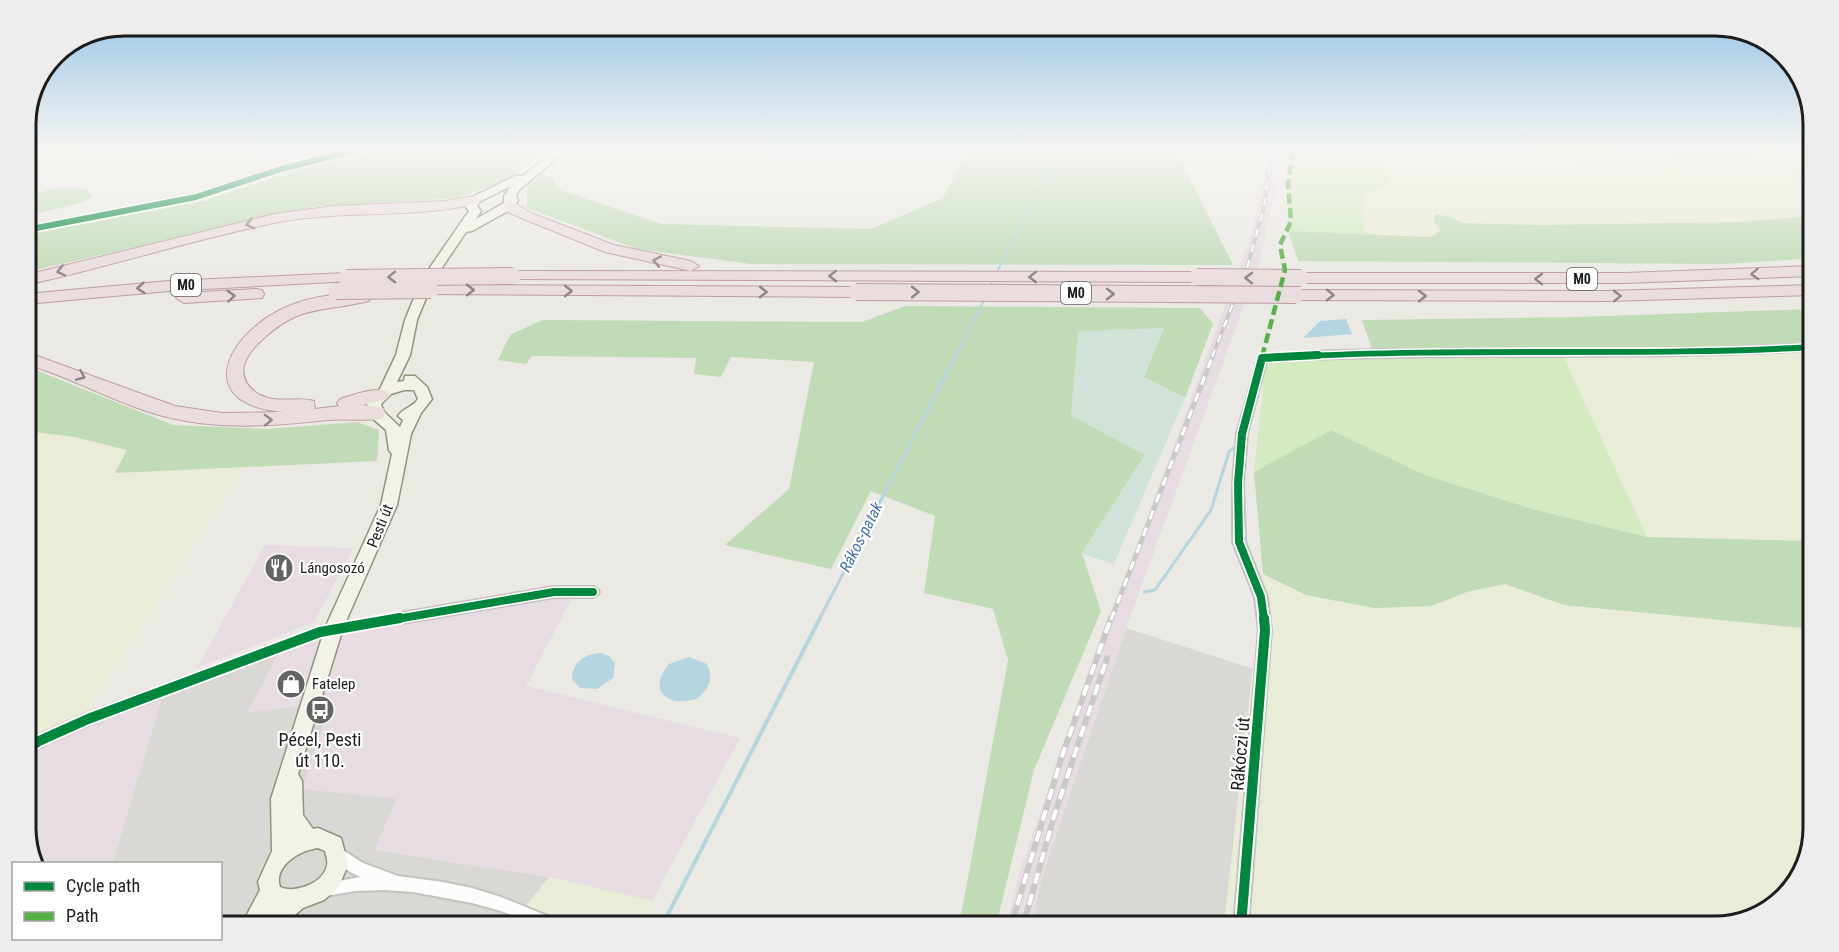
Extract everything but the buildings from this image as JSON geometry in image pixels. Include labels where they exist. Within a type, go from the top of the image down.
[{"type":"highway","points":[[510,200],[518,212],[557,229],[610,249],[651,260],[697,267],[798,276]]},
{"type":"highway","points":[[36,278],[275,218],[334,210],[446,205],[475,206]]},
{"type":"highway","name":"M0","points":[[36,298],[214,283],[511,283],[798,276],[1636,278],[1803,271]]},
{"type":"highway","name":"M0","points":[[36,311],[341,284],[431,290],[511,283],[856,292],[1296,295],[1607,296],[1803,290]]},
{"type":"highway","points":[[383,393],[334,405],[287,406],[254,399],[246,394],[236,377],[235,368],[241,352],[255,334],[275,320],[317,303],[431,290]]},
{"type":"highway","points":[[36,361],[66,370],[146,405],[195,417],[263,420],[348,412],[380,416]]},
{"type":"main road","points":[[398,461],[393,428],[380,416],[374,404],[383,393],[404,356],[415,309],[475,206],[491,192]]},
{"type":"main road","points":[[493,192],[510,200]]},
{"type":"main road","points":[[450,248],[475,223],[510,200],[514,192]]},
{"type":"main road","points":[[475,206],[491,213]]},
{"type":"main road","points":[[398,461],[404,434],[414,412],[425,399],[422,390],[408,376],[404,356]]},
{"type":"main road","points":[[383,393],[398,386],[416,386]]},
{"type":"main road","points":[[380,416],[399,418],[414,412]]},
{"type":"main road","name":"Pesti út","points":[[282,855],[281,798],[334,628],[379,532],[393,493],[398,461]]},
{"type":"main road","name":"Pesti út","points":[[295,757],[291,807],[298,828],[308,839]]},
{"type":"main road","points":[[279,916],[296,901],[318,891],[334,872],[337,853],[327,840],[308,839],[282,855],[271,871],[269,882],[271,891],[277,898],[296,901]]},
{"type":"main road","points":[[257,916],[271,891]]},
{"type":"street","points":[[36,228],[210,192]]},
{"type":"street","name":"Rákóczi út","points":[[1242,916],[1265,630],[1261,597],[1239,542],[1238,483],[1242,434],[1262,358],[1339,352],[1599,353],[1803,346]]},
{"type":"street","points":[[36,743],[88,720],[334,628],[430,615],[554,592],[594,592]]},
{"type":"street","points":[[337,853],[359,869],[405,885],[481,899],[532,916]]},
{"type":"street","points":[[318,891],[350,885],[405,885]]},
{"type":"shaded area","points":[[1261,192],[1275,192],[1257,270],[1126,628],[1042,877],[1033,916],[1008,916],[1020,870],[1107,622],[1251,235]]},
{"type":"shaded area","points":[[1164,328],[1144,377],[1185,398],[1114,564],[1082,554],[1145,455],[1071,415],[1078,331]]},
{"type":"shaded area","points":[[265,545],[354,548],[314,622],[197,668]]},
{"type":"shaded area","points":[[574,594],[526,686],[740,738],[652,901],[549,877],[375,850],[397,799],[302,789],[331,702],[247,713],[278,655],[307,643],[540,597]]},
{"type":"shaded area","points":[[1126,628],[1254,669],[1225,916],[1033,916],[1042,877]]},
{"type":"shaded area","points":[[278,655],[248,712],[332,702],[397,798],[375,850],[549,877],[518,916],[222,916],[222,862],[113,862],[162,697]]},
{"type":"shaded area","points":[[162,697],[112,862],[43,862],[36,834],[36,740]]},
{"type":"green space","points":[[89,192],[92,196],[84,202],[36,214],[36,194]]},
{"type":"green space","points":[[231,192],[472,192],[457,198],[312,207],[36,270],[36,233],[208,200]]},
{"type":"green space","points":[[527,192],[567,192],[662,224],[871,229],[943,198],[946,192],[1197,192],[1233,265],[751,264],[637,249],[527,208]]},
{"type":"green space","points":[[1288,192],[1370,192],[1363,196],[1364,230],[1376,237],[1288,231]]},
{"type":"green space","points":[[1374,192],[1803,192],[1803,217],[1739,222],[1540,225],[1463,223],[1451,217],[1441,231],[1429,237],[1376,237],[1364,230],[1363,196]]},
{"type":"green space","points":[[1435,214],[1451,217],[1463,223],[1540,225],[1739,222],[1803,217],[1803,259],[1725,264],[1298,261],[1288,231],[1429,237],[1441,231],[1434,221]]},
{"type":"green space","points":[[905,306],[1200,308],[1213,324],[1185,398],[1144,377],[1163,329],[1071,415],[1145,455],[1082,553],[1101,611],[1034,770],[998,916],[961,916],[1008,660],[993,609],[924,593],[935,516],[871,491],[831,569],[725,545],[789,489],[814,362],[731,357],[721,377],[694,374],[696,358],[532,356],[526,364],[498,360],[510,335],[542,320],[862,322]]},
{"type":"green space","points":[[1803,309],[1803,342],[1708,347],[1372,349],[1362,320],[1578,317]]},
{"type":"green space","points":[[1803,342],[1803,541],[1647,537],[1559,347],[1708,347]]},
{"type":"green space","points":[[1559,347],[1647,537],[1532,509],[1425,475],[1331,430],[1254,472],[1266,356],[1372,349]]},
{"type":"green space","points":[[36,370],[173,425],[267,429],[357,422],[379,430],[377,461],[115,473],[127,450],[74,437],[36,432]]},
{"type":"green space","points":[[1331,430],[1425,475],[1532,509],[1647,537],[1803,541],[1803,628],[1564,605],[1505,584],[1467,592],[1431,606],[1374,608],[1306,595],[1263,574],[1254,472]]},
{"type":"green space","points":[[36,432],[74,437],[128,450],[116,473],[246,467],[76,726],[36,739]]},
{"type":"green space","points":[[1263,574],[1306,595],[1431,606],[1467,592],[1505,584],[1564,605],[1803,628],[1803,828],[1800,851],[1794,867],[1781,886],[1764,901],[1749,909],[1715,916],[1225,916]]},
{"type":"green space","points":[[549,877],[652,901],[645,916],[518,916]]},
{"type":"water","points":[[1346,319],[1352,334],[1303,338],[1320,321]]},
{"type":"water","points":[[601,653],[609,656],[615,663],[613,678],[597,689],[580,688],[572,679],[574,668],[585,657]]},
{"type":"water","points":[[689,657],[707,664],[710,674],[708,687],[698,698],[687,701],[670,699],[660,690],[662,674],[669,664]]},
{"type":"waterway","name":"Rákos-patak","points":[[989,288],[1037,192]]},
{"type":"waterway","name":"Rákos-patak","points":[[955,357],[984,300]]},
{"type":"waterway","name":"Rákos-patak","points":[[819,620],[956,355]]},
{"type":"waterway","points":[[1144,592],[1155,590],[1211,510],[1229,452],[1233,448]]},
{"type":"waterway","name":"Rákos-patak","points":[[667,916],[820,618]]},
{"type":"railway","points":[[1212,357],[1247,268],[1266,192]]},
{"type":"railway","points":[[1111,620],[1213,355]]},
{"type":"railway","points":[[1014,916],[1061,759],[1111,618]]},
{"type":"railway","points":[[1026,916],[1055,813],[1107,658]]},
{"type":"marked path","points":[[1262,358],[1285,270],[1280,245],[1291,221],[1289,192]]},
{"type":"cycle path","points":[[36,228],[210,192]]},
{"type":"cycle path","points":[[1242,916],[1265,630],[1261,597],[1239,542],[1238,483],[1242,434],[1262,358],[1400,353],[1675,353],[1803,348]]},
{"type":"cycle path","points":[[36,743],[88,719],[320,632],[554,592],[593,592]]},
{"type":"place","name":"Lángosozó","points":[[279,568]]},
{"type":"place","name":"Fatelep","points":[[291,684]]},
{"type":"place","name":"Pécel, Pesti út 110.","points":[[320,710]]}]
